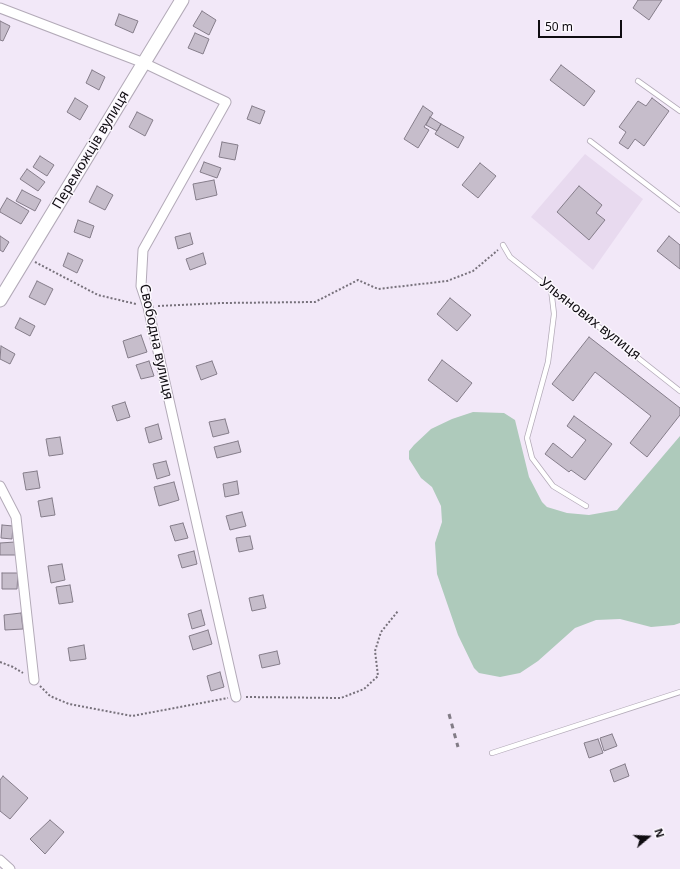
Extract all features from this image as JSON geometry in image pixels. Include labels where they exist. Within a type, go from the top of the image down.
[{"type":"main road","name":"Переможців вулиця","points":[[0,300],[182,0]]},
{"type":"street","name":"Свободна вулиця","points":[[0,8],[144,63],[226,102],[143,250],[142,286],[148,306],[236,697]]},
{"type":"street","points":[[0,486],[16,517],[34,680]]},
{"type":"street","points":[[0,860],[10,869]]},
{"type":"lane","points":[[638,82],[680,111]]},
{"type":"lane","points":[[590,141],[680,210]]},
{"type":"lane","name":"Ульянових вулиця","points":[[504,245],[510,257],[680,391]]},
{"type":"lane","points":[[551,288],[554,314],[548,362],[527,438],[532,458],[553,486],[586,506]]},
{"type":"lane","points":[[492,753],[680,692]]},
{"type":"path","points":[[25,257],[98,295],[148,306],[222,303],[315,302],[358,280],[378,290],[447,281],[473,271],[504,245]]},
{"type":"path","points":[[0,662],[13,667],[34,680]]},
{"type":"shaded area","points":[[585,154],[643,199],[593,270],[531,217]]},
{"type":"green space","points":[[473,412],[504,413],[515,420],[529,477],[542,502],[547,507],[567,513],[589,515],[617,510],[680,436],[680,623],[651,627],[620,619],[596,620],[575,628],[538,661],[520,673],[500,677],[479,673],[474,668],[458,635],[437,574],[435,543],[442,522],[441,506],[432,487],[421,478],[409,459],[409,451],[431,429],[452,419]]},
{"type":"building","points":[[638,0],[662,0],[649,20],[633,8]]},
{"type":"building","points":[[202,11],[216,20],[209,35],[193,26]]},
{"type":"building","points":[[119,14],[138,21],[133,33],[115,25]]},
{"type":"building","points":[[0,21],[10,26],[3,41],[0,40]]},
{"type":"building","points":[[195,33],[209,39],[203,54],[188,48]]},
{"type":"building","points":[[561,65],[595,91],[584,106],[550,80]]},
{"type":"building","points":[[92,70],[105,77],[99,90],[86,83]]},
{"type":"building","points":[[75,98],[88,106],[80,120],[67,112]]},
{"type":"building","points":[[652,98],[669,111],[644,146],[635,139],[628,149],[619,143],[626,132],[619,127],[638,101],[646,106]]},
{"type":"building","points":[[252,106],[265,111],[260,124],[247,119]]},
{"type":"building","points":[[423,106],[433,113],[424,127],[429,130],[418,148],[404,139]]},
{"type":"building","points":[[137,112],[153,120],[145,136],[129,127]]},
{"type":"building","points":[[430,117],[441,124],[437,131],[426,125]]},
{"type":"building","points":[[441,124],[464,137],[458,148],[435,134]]},
{"type":"building","points":[[222,142],[238,145],[235,160],[219,157]]},
{"type":"building","points":[[40,156],[54,165],[47,176],[33,167]]},
{"type":"building","points":[[204,162],[221,168],[217,178],[200,172]]},
{"type":"building","points":[[480,163],[496,176],[478,198],[462,185]]},
{"type":"building","points":[[27,169],[45,182],[38,191],[20,179]]},
{"type":"building","points":[[214,180],[217,195],[196,200],[193,184]]},
{"type":"building","points":[[97,186],[113,195],[105,210],[89,202]]},
{"type":"building","points":[[579,186],[602,205],[596,213],[605,220],[589,240],[557,212]]},
{"type":"building","points":[[22,190],[41,200],[35,211],[16,201]]},
{"type":"building","points":[[7,198],[29,211],[21,224],[0,212]]},
{"type":"building","points":[[78,220],[94,226],[90,238],[74,232]]},
{"type":"building","points":[[190,233],[193,244],[178,249],[175,237]]},
{"type":"building","points":[[0,236],[9,242],[3,252],[0,250]]},
{"type":"building","points":[[669,236],[680,245],[680,269],[657,251]]},
{"type":"building","points":[[68,253],[83,260],[77,273],[63,266]]},
{"type":"building","points":[[203,253],[206,264],[190,270],[186,259]]},
{"type":"building","points":[[37,281],[53,289],[45,305],[29,297]]},
{"type":"building","points":[[450,298],[471,315],[457,331],[437,314]]},
{"type":"building","points":[[20,318],[35,326],[30,336],[15,328]]},
{"type":"building","points":[[141,335],[147,352],[128,358],[123,341]]},
{"type":"building","points":[[589,337],[680,408],[680,415],[647,457],[630,443],[651,416],[595,372],[573,401],[552,384]]},
{"type":"building","points":[[1,346],[15,354],[10,364],[0,359]]},
{"type":"building","points":[[442,360],[472,383],[457,402],[428,380]]},
{"type":"building","points":[[149,361],[154,376],[141,379],[136,365]]},
{"type":"building","points":[[212,361],[217,374],[201,380],[196,366]]},
{"type":"building","points":[[125,402],[130,417],[117,421],[112,406]]},
{"type":"building","points":[[574,416],[612,444],[585,480],[571,470],[569,472],[545,454],[553,443],[572,458],[586,440],[567,426]]},
{"type":"building","points":[[225,419],[229,433],[213,437],[209,422]]},
{"type":"building","points":[[158,424],[162,439],[149,443],[145,428]]},
{"type":"building","points":[[60,437],[63,454],[49,456],[46,439]]},
{"type":"building","points":[[238,441],[241,452],[217,458],[214,447]]},
{"type":"building","points":[[166,461],[170,475],[157,479],[153,464]]},
{"type":"building","points":[[37,471],[40,488],[26,490],[23,473]]},
{"type":"building","points":[[237,481],[239,494],[225,497],[223,484]]},
{"type":"building","points":[[174,482],[179,500],[159,506],[154,487]]},
{"type":"building","points":[[52,498],[55,515],[41,517],[38,501]]},
{"type":"building","points":[[242,512],[246,526],[230,530],[226,516]]},
{"type":"building","points":[[183,523],[188,538],[175,541],[170,526]]},
{"type":"building","points":[[2,525],[13,526],[12,539],[1,538]]},
{"type":"building","points":[[250,536],[253,549],[239,552],[236,538]]},
{"type":"building","points":[[15,542],[16,555],[0,555],[0,543]]},
{"type":"building","points":[[194,551],[197,564],[182,568],[178,555]]},
{"type":"building","points":[[62,564],[65,580],[51,583],[48,566]]},
{"type":"building","points":[[2,573],[18,573],[17,589],[2,589]]},
{"type":"building","points":[[70,585],[73,602],[59,604],[56,587]]},
{"type":"building","points":[[263,595],[266,608],[252,611],[249,598]]},
{"type":"building","points":[[201,610],[205,625],[192,629],[188,614]]},
{"type":"building","points":[[21,613],[23,629],[5,630],[4,615]]},
{"type":"building","points":[[208,630],[212,644],[193,650],[189,636]]},
{"type":"building","points":[[84,645],[86,659],[70,661],[68,648]]},
{"type":"building","points":[[277,651],[280,664],[262,668],[259,655]]},
{"type":"building","points":[[220,672],[224,687],[211,691],[207,676]]},
{"type":"building","points":[[612,734],[617,746],[604,751],[600,738]]},
{"type":"building","points":[[598,739],[603,753],[589,758],[584,743]]},
{"type":"building","points":[[625,764],[629,776],[614,782],[610,770]]},
{"type":"building","points":[[3,776],[28,798],[10,819],[0,811],[0,780]]},
{"type":"building","points":[[50,820],[64,832],[45,854],[30,839]]},
{"type":"railway","points":[[449,714],[458,747]]}]
